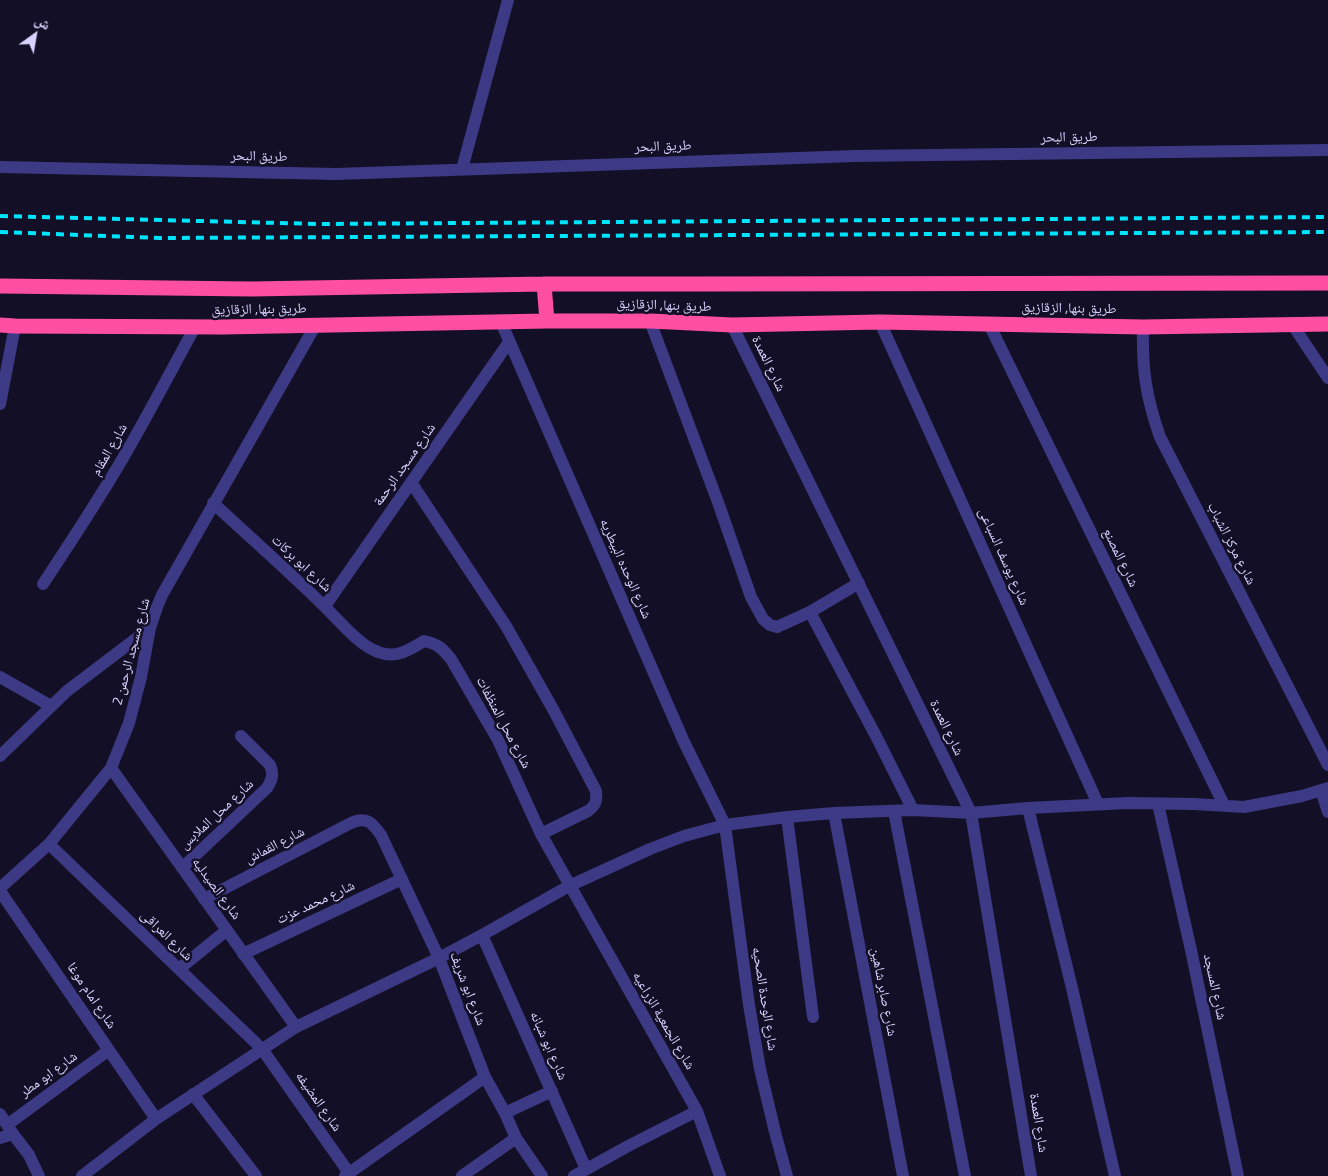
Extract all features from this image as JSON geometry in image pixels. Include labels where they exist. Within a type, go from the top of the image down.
[{"type":"highway","name":"طريق بنها, الزقازيق","points":[[0,286],[250,290],[544,284],[1328,283]]},
{"type":"highway","points":[[544,284],[546,321]]},
{"type":"highway","name":"طريق بنها, الزقازيق","points":[[7,325],[194,327],[546,321],[650,321],[732,325],[880,322],[1143,327],[1328,324]]},
{"type":"street","points":[[462,169],[508,0]]},
{"type":"street","name":"طريق البحر","points":[[0,167],[336,174],[855,156],[1328,150]]},
{"type":"street","points":[[650,321],[719,505],[751,597],[763,619],[776,627],[810,612],[859,583]]},
{"type":"street","name":"شارع الوحده البيطريه","points":[[501,322],[684,742],[725,825]]},
{"type":"street","name":"شارع يوسف السباعى","points":[[880,322],[1098,804]]},
{"type":"street","name":"شارع المصنع","points":[[989,324],[1224,806]]},
{"type":"street","points":[[1292,324],[1328,378]]},
{"type":"street","points":[[0,404],[7,325]]},
{"type":"street","name":"شارع العمدة","points":[[732,325],[971,813],[1031,1176]]},
{"type":"street","name":"شارع مسجد الرحمن 2","points":[[0,889],[49,844],[111,768],[129,723],[141,677],[150,628],[162,595],[315,326]]},
{"type":"street","name":"شارع المقام","points":[[43,584],[123,458],[160,393],[194,327]]},
{"type":"street","name":"شارع مركز الشباب","points":[[1143,327],[1142,355],[1145,383],[1160,437],[1328,765]]},
{"type":"street","name":"شارع مسجد الرحمة","points":[[325,606],[510,342]]},
{"type":"street","points":[[411,482],[506,626],[596,791],[597,802],[588,811],[541,834]]},
{"type":"street","name":"شارع ابو بركات","points":[[213,504],[368,647]]},
{"type":"street","points":[[810,612],[913,810]]},
{"type":"street","points":[[0,756],[75,685],[150,628]]},
{"type":"street","name":"شارع محل المنظفات","points":[[368,647],[377,652],[403,654],[424,641],[442,648],[451,659],[498,740],[541,834],[569,886]]},
{"type":"street","points":[[0,677],[51,706]]},
{"type":"street","name":"شارع محل الملابس","points":[[182,868],[267,788],[272,779],[270,765],[241,736]]},
{"type":"street","name":"شارع الصيدليه","points":[[111,768],[296,1027]]},
{"type":"street","points":[[82,1176],[156,1119],[296,1027],[439,958],[569,886],[650,849],[684,836],[725,825],[834,813],[913,810],[971,813],[1128,803],[1244,807],[1302,796],[1324,789],[1328,812]]},
{"type":"street","name":"شارع المسجد","points":[[1158,804],[1238,1176]]},
{"type":"street","points":[[1028,808],[1115,1176]]},
{"type":"street","points":[[894,812],[965,1176]]},
{"type":"street","name":"شارع صابر شاهين","points":[[834,813],[902,1176]]},
{"type":"street","points":[[787,817],[812,1017]]},
{"type":"street","name":"شارع ابو شريف","points":[[359,820],[370,822],[381,835],[439,958],[485,1077],[505,1113],[516,1138],[542,1176]]},
{"type":"street","name":"شارع القماش","points":[[204,899],[359,820]]},
{"type":"street","name":"شارع الوحدة الصحيه","points":[[725,825],[749,1005],[760,1069],[787,1176]]},
{"type":"street","name":"شارع العراقى","points":[[49,844],[262,1048]]},
{"type":"street","name":"شارع محمد عزت","points":[[244,954],[402,879]]},
{"type":"street","name":"شارع الجمعية الزراعيه","points":[[569,886],[697,1111],[720,1176]]},
{"type":"street","name":"شارع امام موغا","points":[[0,889],[156,1119]]},
{"type":"street","points":[[179,969],[227,930]]},
{"type":"street","name":"شارع ابو شبانه","points":[[482,935],[586,1169]]},
{"type":"street","name":"شارع المضيفه","points":[[262,1048],[347,1175]]},
{"type":"street","name":"شارع ابو مطر","points":[[0,1138],[7,1124],[109,1050]]},
{"type":"street","points":[[347,1175],[485,1077]]},
{"type":"street","points":[[505,1113],[552,1092]]},
{"type":"street","points":[[193,1094],[256,1176]]},
{"type":"street","points":[[574,1176],[697,1111]]},
{"type":"street","points":[[7,1124],[29,1155],[39,1176]]},
{"type":"street","points":[[462,1176],[516,1138]]},
{"type":"railway","points":[[0,216],[320,224],[1328,217]]},
{"type":"railway","points":[[0,232],[160,238],[1328,232]]}]
